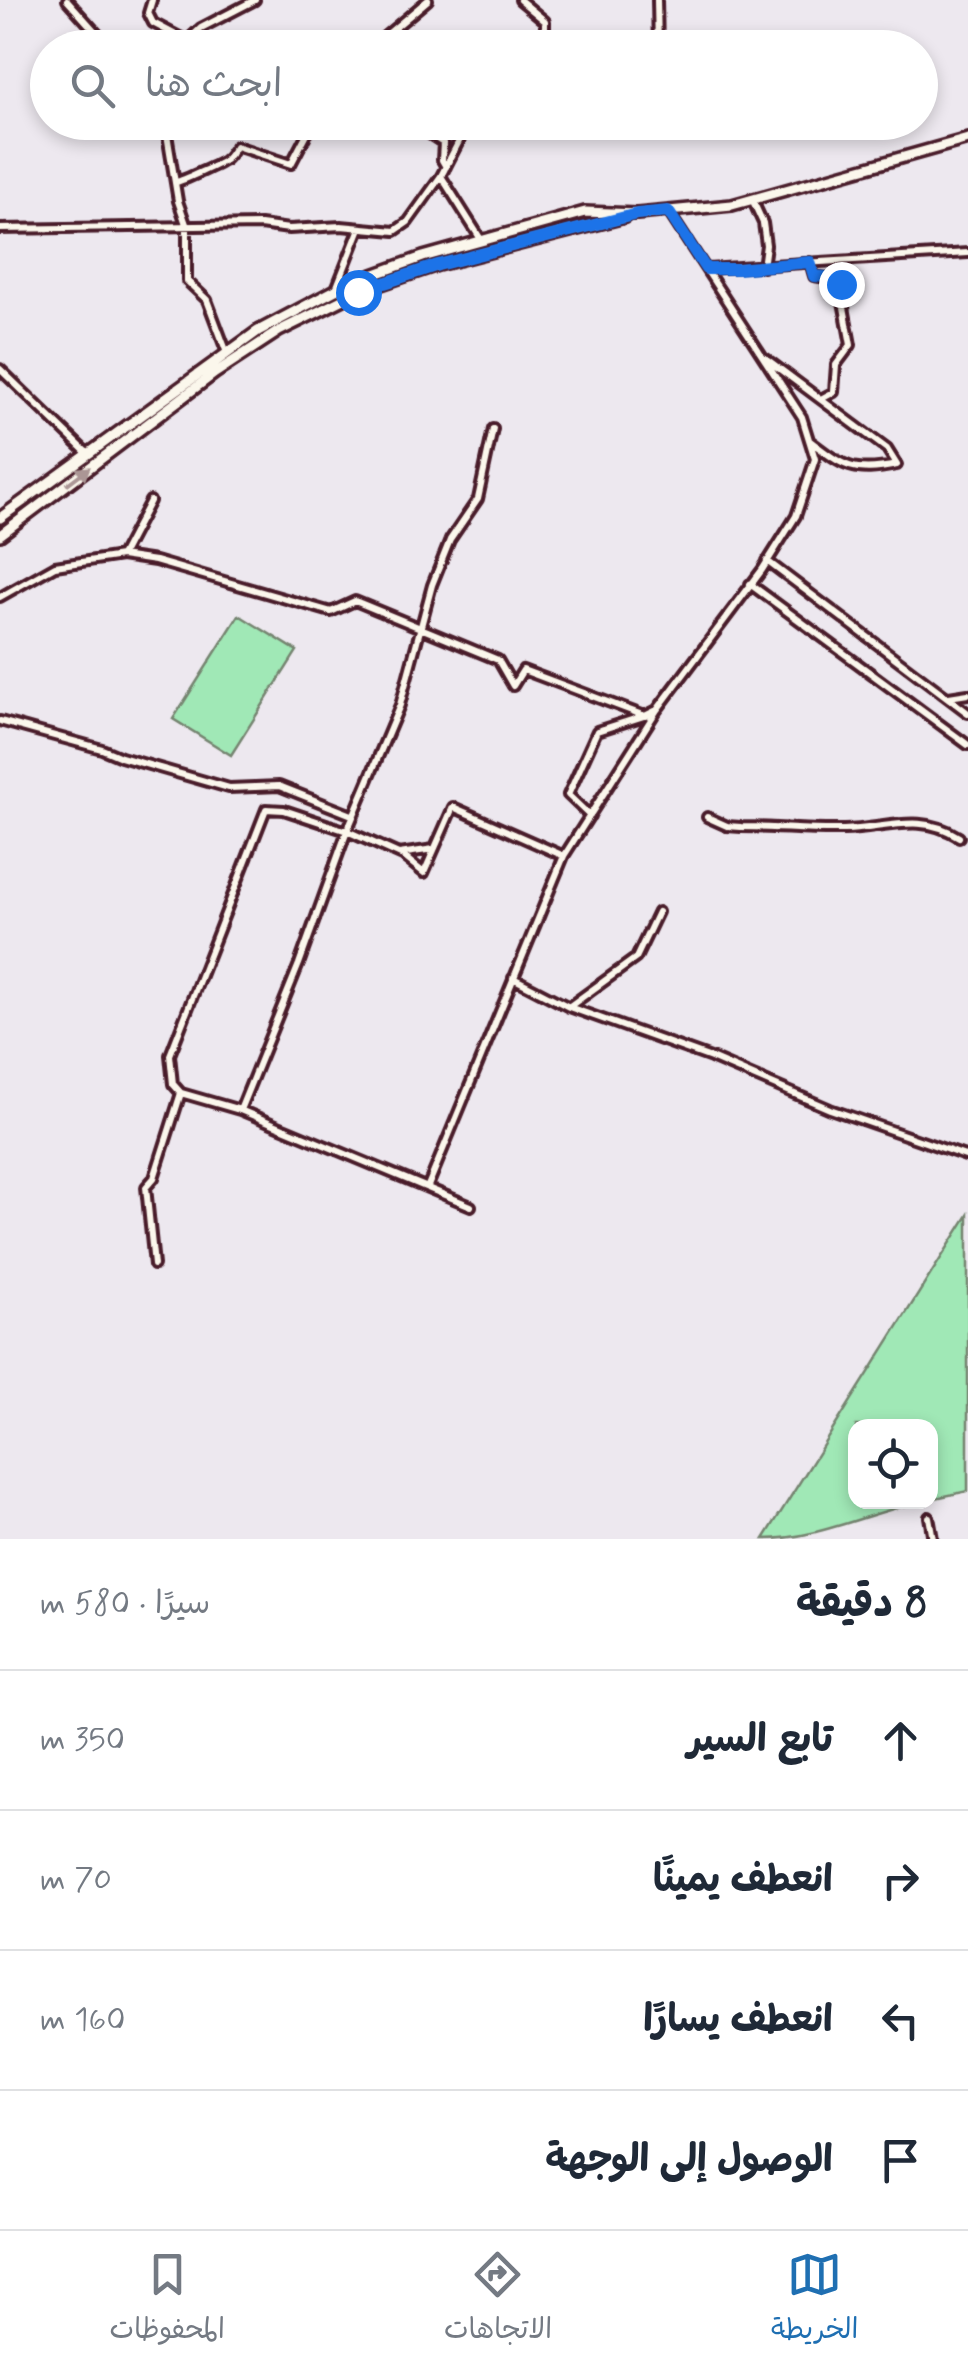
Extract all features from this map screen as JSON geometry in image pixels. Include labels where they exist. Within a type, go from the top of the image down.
[{"type":"main road","points":[[16,522],[4,515],[91,450],[258,331],[336,290],[423,257],[585,212],[637,214],[732,205],[968,139]]},
{"type":"main road","points":[[0,534],[214,374],[263,342],[358,292],[438,265],[637,214]]},
{"type":"main road","points":[[91,450],[103,458]]},
{"type":"main road","points":[[34,493],[42,496],[42,503]]},
{"type":"street","points":[[67,0],[94,30]]},
{"type":"street","points":[[152,0],[148,13],[153,23],[167,30]]},
{"type":"street","points":[[198,30],[255,0]]},
{"type":"street","points":[[392,30],[428,0]]},
{"type":"street","points":[[520,0],[546,21],[546,30]]},
{"type":"street","points":[[657,0],[658,30]]},
{"type":"street","points":[[168,140],[178,202],[187,227],[187,281],[207,300],[227,353]]},
{"type":"street","points":[[176,182],[224,162],[236,146],[292,164],[304,140]]},
{"type":"street","points":[[438,140],[443,143],[442,160],[446,167]]},
{"type":"street","points":[[0,229],[260,225],[394,231],[402,228],[441,176],[460,140]]},
{"type":"street","points":[[441,176],[482,241]]},
{"type":"street","points":[[752,199],[764,227],[763,267]]},
{"type":"street","points":[[428,1186],[564,856],[656,710],[767,562],[796,516],[815,459],[802,417],[668,211]]},
{"type":"street","points":[[336,290],[360,228]]},
{"type":"street","points":[[706,269],[968,253]]},
{"type":"street","points":[[810,262],[814,276],[839,280],[851,346],[838,360],[834,392],[821,398]]},
{"type":"street","points":[[764,358],[887,450],[897,465],[858,470],[831,457],[810,440]]},
{"type":"street","points":[[0,369],[91,450]]},
{"type":"street","points":[[240,1110],[299,964],[352,815],[400,705],[420,626],[450,540],[478,499],[494,429]]},
{"type":"street","points":[[121,556],[150,501]]},
{"type":"street","points":[[0,598],[55,566],[121,556],[155,561],[331,612],[355,601],[498,660],[514,686],[523,670],[533,672],[645,716]]},
{"type":"street","points":[[767,562],[968,712]]},
{"type":"street","points":[[750,584],[968,745]]},
{"type":"street","points":[[947,697],[968,694]]},
{"type":"street","points":[[590,816],[568,794],[597,732],[656,710]]},
{"type":"street","points":[[0,722],[102,748],[122,758],[228,788],[279,786],[352,815]]},
{"type":"street","points":[[471,1206],[240,1110],[181,1093],[173,1084],[170,1055],[266,809],[284,810],[347,831],[398,854],[424,873],[453,807],[564,856]]},
{"type":"street","points":[[707,817],[742,828],[846,830],[914,821],[960,837]]},
{"type":"street","points":[[398,854],[434,849]]},
{"type":"street","points":[[569,1007],[636,958],[658,912]]},
{"type":"street","points":[[513,978],[569,1007],[968,1158]]},
{"type":"street","points":[[154,1265],[146,1187],[154,1178],[181,1093]]},
{"type":"street","points":[[930,1517],[933,1539]]},
{"type":"green space","points":[[239,615],[297,651],[231,755],[173,719]]},
{"type":"green space","points":[[968,1215],[968,1491],[938,1497],[938,1419],[848,1419],[848,1509],[894,1509],[823,1530],[764,1539]]},
{"type":"route","points":[[358,292],[438,265],[637,214],[668,211],[706,269],[810,262],[814,276],[837,278],[841,284]]}]
